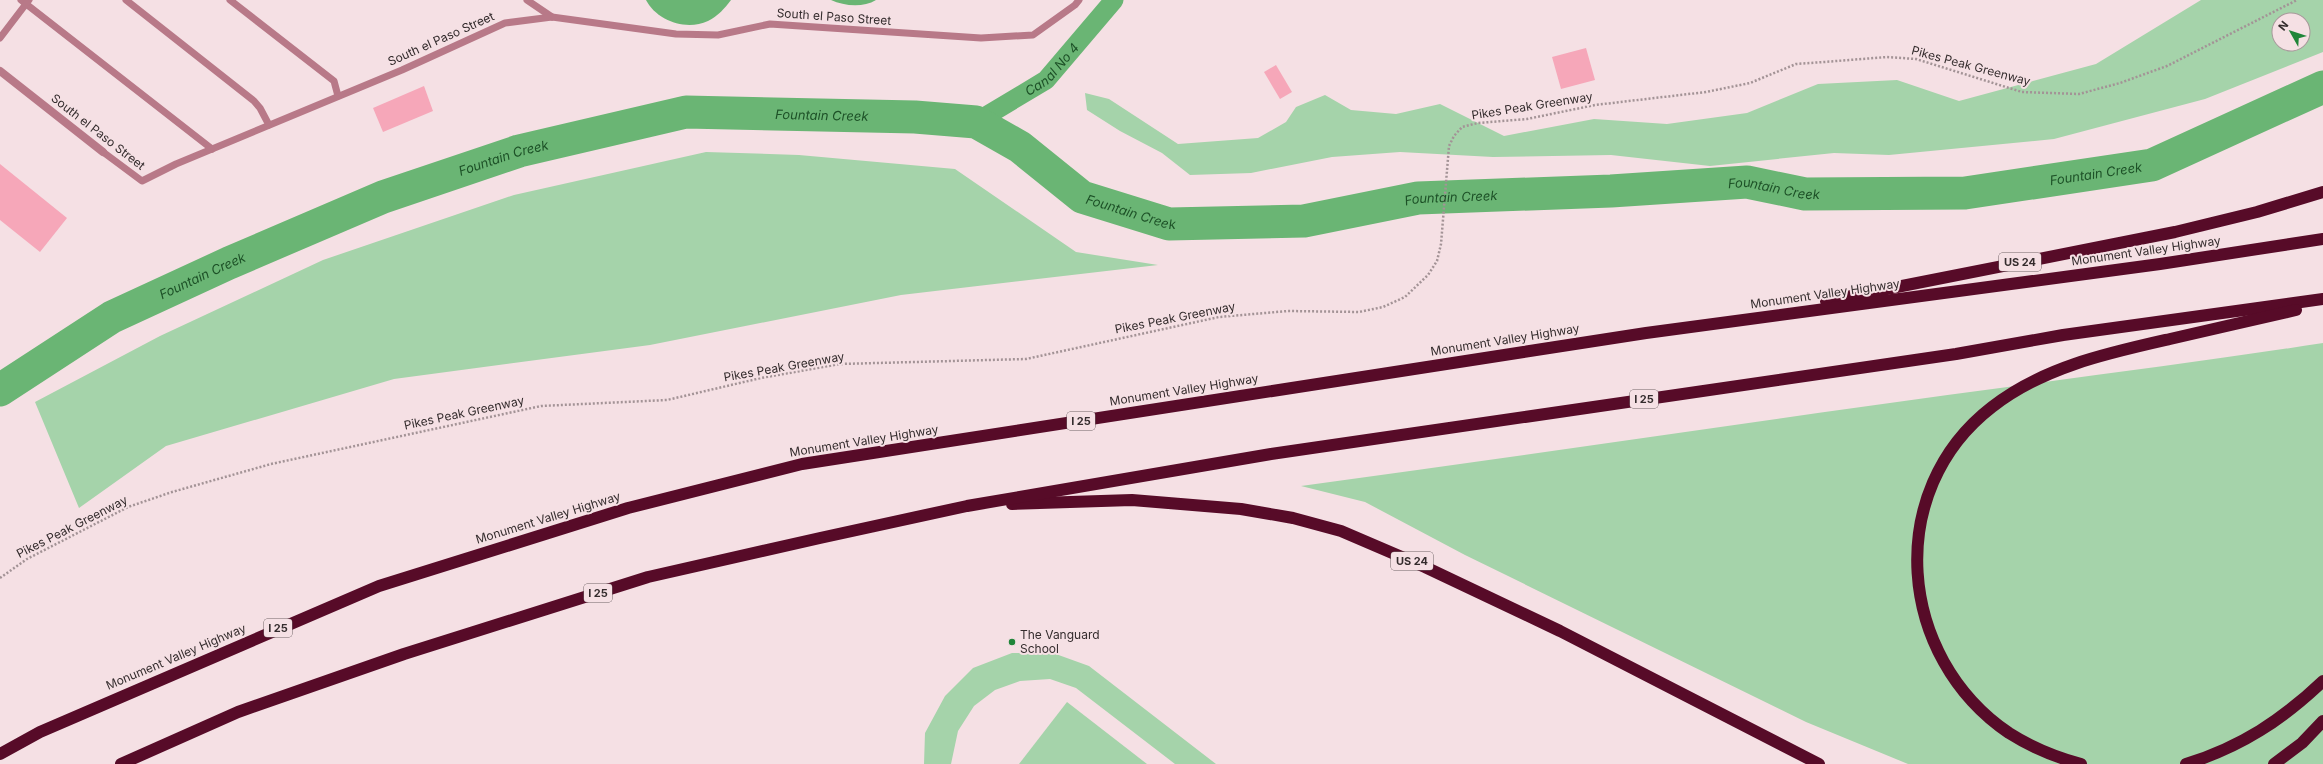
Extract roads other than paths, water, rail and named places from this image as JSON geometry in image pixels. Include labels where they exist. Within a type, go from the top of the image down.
[{"type":"highway","name":"US 24","points":[[1714,323],[2175,232],[2258,212],[2323,192]]},
{"type":"highway","name":"Monument Valley Highway","points":[[0,754],[40,732],[379,586],[628,508],[802,464],[1714,323],[2160,264],[2323,240]]},
{"type":"highway","name":"I 25","points":[[121,764],[238,712],[404,654],[648,577],[967,506],[1279,453],[1948,355],[2063,335],[2323,299]]},
{"type":"highway","points":[[2081,764],[2050,754],[2030,745],[2008,732],[1991,718],[1963,689],[1931,636],[1919,593],[1917,551],[1920,518],[1928,492],[1938,472],[1959,438],[1993,406],[2067,366],[2110,353],[2323,304]]},
{"type":"highway","name":"US 24","points":[[967,506],[1132,500],[1241,509],[1293,518],[1341,531],[1425,567],[1560,631],[1819,764]]},
{"type":"highway","points":[[2186,764],[2230,748],[2257,734],[2282,716],[2323,680]]},
{"type":"highway","points":[[138,764],[238,712]]},
{"type":"highway","points":[[2274,764],[2302,743],[2323,721]]},
{"type":"highway","points":[[0,749],[40,732]]},
{"type":"street","name":"South el Paso Street","points":[[0,71],[103,152]]},
{"type":"lane","points":[[126,0],[254,101],[260,108],[269,125]]},
{"type":"lane","points":[[230,0],[334,81],[338,96]]},
{"type":"lane","points":[[527,0],[552,17]]},
{"type":"lane","name":"South el Paso Street","points":[[103,152],[142,181],[212,149],[505,23],[552,17],[676,34],[718,35],[770,24],[981,38],[1033,35],[1075,5],[1079,0]]},
{"type":"lane","points":[[0,38],[25,2],[212,149]]},
{"type":"waterway","name":"Canal No 4","points":[[976,122],[1046,80],[1114,0]]},
{"type":"waterway","name":"Fountain Creek","points":[[0,390],[112,317],[229,263],[383,197],[519,151],[686,112],[915,117],[976,122],[1020,147],[1082,197],[1169,224],[1304,221],[1418,198],[1611,191],[1747,182],[1805,194],[1965,193],[2152,165],[2323,87]]},
{"type":"place","name":"The Vanguard School","points":[[1012,642]]}]
